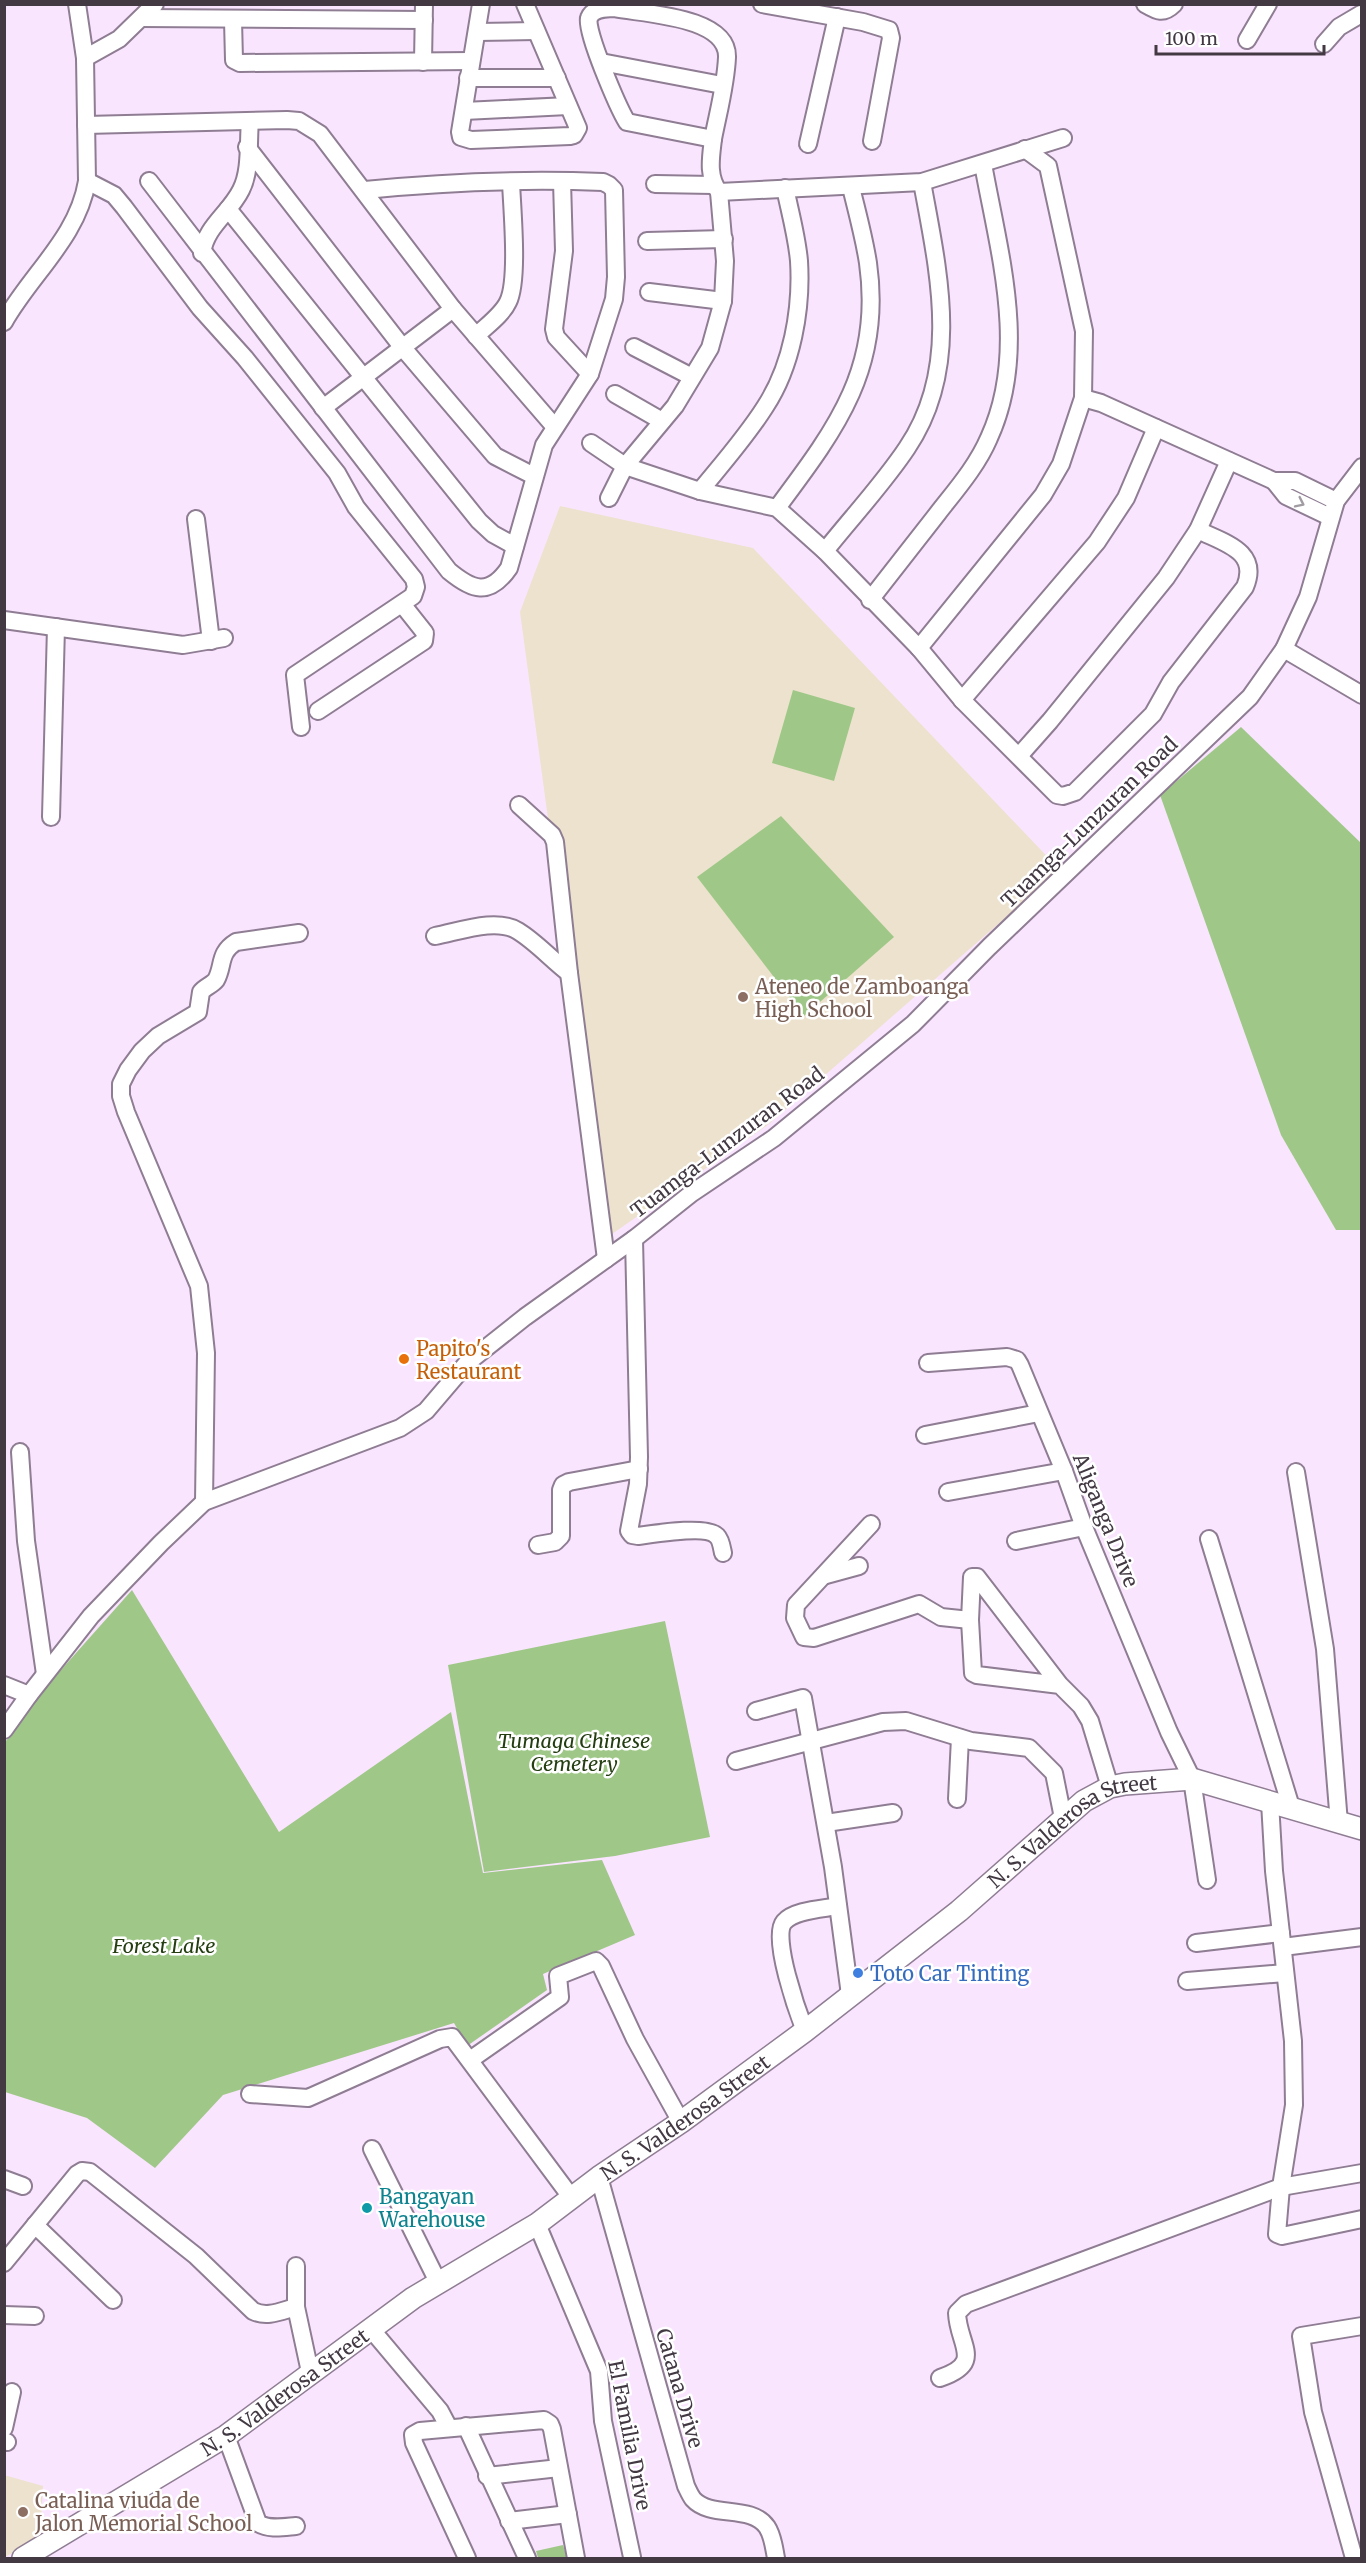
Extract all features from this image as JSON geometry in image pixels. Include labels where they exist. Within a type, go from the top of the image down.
[{"type":"main road","name":"N. S. Valderosa Street","points":[[30,2557],[226,2436],[310,2372],[438,2282],[537,2224],[599,2177],[681,2122],[805,2031],[959,1911],[1084,1801],[1110,1787],[1192,1779],[1362,1829]]},
{"type":"street","points":[[4,322],[45,267],[80,209],[87,181],[86,58],[77,4]]},
{"type":"street","points":[[86,58],[119,39],[155,4]]},
{"type":"street","points":[[481,4],[461,136],[465,139],[570,136],[577,132],[578,128],[525,4]]},
{"type":"street","points":[[762,4],[882,27],[891,33],[872,141]]},
{"type":"street","points":[[1145,4],[1159,12],[1166,12],[1174,4]]},
{"type":"street","points":[[1247,40],[1268,4]]},
{"type":"street","points":[[1324,44],[1339,27],[1361,14],[1355,4]]},
{"type":"street","points":[[609,498],[625,466],[675,406],[710,348],[723,301],[724,239],[716,188],[710,168],[727,56],[723,41],[716,33],[700,24],[614,8],[599,9],[589,18],[588,26],[601,62],[627,122],[713,139]]},
{"type":"street","points":[[141,18],[233,20],[424,12],[423,62]]},
{"type":"street","points":[[808,144],[837,17]]},
{"type":"street","points":[[233,20],[233,54],[234,60],[240,63],[471,61]]},
{"type":"street","points":[[477,32],[536,31]]},
{"type":"street","points":[[601,62],[722,85]]},
{"type":"street","points":[[468,78],[557,78]]},
{"type":"street","points":[[464,111],[568,106]]},
{"type":"street","points":[[86,125],[250,121],[299,121],[308,124],[320,134],[365,190],[453,309],[554,426]]},
{"type":"street","points":[[202,253],[207,234],[242,189],[250,121]]},
{"type":"street","points":[[655,184],[716,188],[785,188],[851,187],[922,182],[1063,138]]},
{"type":"street","points":[[248,147],[403,348],[495,456],[534,476]]},
{"type":"street","points":[[919,648],[1042,495],[1060,464],[1083,398],[1084,331],[1056,199],[1048,166],[1037,155],[1025,149]]},
{"type":"street","points":[[870,600],[967,476],[989,438],[1000,405],[1008,369],[1008,308],[983,164]]},
{"type":"street","points":[[87,181],[114,195],[200,308],[245,358],[337,473],[356,507],[414,579],[416,587],[413,596],[295,675],[301,727]]},
{"type":"street","points":[[148,181],[448,570],[465,584],[487,588],[497,582],[509,568],[544,445],[554,426],[590,374],[614,299],[614,190],[607,183],[562,181],[406,186],[365,190]]},
{"type":"street","points":[[562,181],[564,251],[554,329],[556,337],[590,374]]},
{"type":"street","points":[[476,336],[501,312],[511,295],[513,268],[511,182]]},
{"type":"street","points":[[825,551],[908,447],[924,415],[936,381],[942,343],[942,313],[939,275],[922,182]]},
{"type":"street","points":[[777,508],[826,442],[841,417],[855,387],[865,353],[869,322],[868,263],[851,187]]},
{"type":"street","points":[[700,491],[766,406],[787,357],[795,329],[799,295],[799,260],[785,188]]},
{"type":"street","points":[[228,209],[479,521],[493,534],[515,546]]},
{"type":"street","points":[[647,241],[724,239]]},
{"type":"street","points":[[649,292],[723,301]]},
{"type":"street","points":[[323,408],[453,309]]},
{"type":"street","points":[[634,347],[692,377]]},
{"type":"street","points":[[615,394],[662,421]]},
{"type":"street","points":[[1083,398],[1101,403],[1274,481],[1295,481],[1336,501]]},
{"type":"street","points":[[962,700],[1097,542],[1126,498],[1156,428]]},
{"type":"street","points":[[591,443],[625,466],[700,491],[777,508],[825,551],[919,648],[962,700],[1057,795],[1069,795],[1075,792],[1153,714],[1171,682],[1245,587],[1250,576],[1250,566],[1245,556],[1237,549],[1198,530]]},
{"type":"street","points":[[1019,756],[1166,578],[1198,530],[1228,460]]},
{"type":"street","name":"Tuamga-Lunzuran Road","points":[[4,1730],[91,1616],[204,1502],[399,1428],[426,1411],[467,1363],[692,1193],[774,1138],[913,1024],[989,947],[1250,697],[1284,648],[1308,597],[1336,501],[1362,467]]},
{"type":"street","points":[[1274,481],[1286,496],[1330,517]]},
{"type":"street","points":[[4,620],[183,645],[218,639],[196,519]]},
{"type":"street","points":[[318,711],[424,641],[425,633],[402,604]]},
{"type":"street","points":[[51,817],[56,627]]},
{"type":"street","points":[[1284,648],[1362,695]]},
{"type":"street","points":[[519,805],[552,835],[555,842],[569,973],[606,1259]]},
{"type":"street","points":[[435,936],[492,925],[506,926],[518,930],[569,973]]},
{"type":"street","points":[[204,1502],[206,1353],[199,1286],[126,1112],[121,1096],[121,1084],[142,1051],[158,1036],[198,1012],[201,992],[217,978],[221,958],[230,946],[236,942],[299,933]]},
{"type":"street","points":[[634,1239],[639,1469],[629,1523],[632,1535],[711,1532],[720,1540],[723,1553]]},
{"type":"street","name":"Aliganga Drive","points":[[928,1363],[1011,1357],[1020,1365],[1169,1732],[1192,1779],[1207,1880]]},
{"type":"street","points":[[925,1435],[1039,1413]]},
{"type":"street","points":[[20,1452],[26,1541],[45,1674]]},
{"type":"street","points":[[538,1545],[555,1542],[561,1536],[561,1490],[563,1485],[639,1469]]},
{"type":"street","points":[[948,1492],[1064,1472]]},
{"type":"street","points":[[1296,1472],[1325,1649],[1339,1823]]},
{"type":"street","points":[[871,1524],[796,1605],[795,1618],[804,1637],[814,1638],[919,1604],[941,1617],[970,1620]]},
{"type":"street","points":[[1016,1541],[1084,1527]]},
{"type":"street","points":[[1209,1539],[1291,1807]]},
{"type":"street","points":[[825,1575],[859,1566]]},
{"type":"street","points":[[1060,1685],[973,1673],[970,1580],[975,1576],[1060,1685],[1081,1706],[1090,1721],[1110,1787]]},
{"type":"street","points":[[4,1685],[29,1695]]},
{"type":"street","points":[[756,1710],[803,1698],[812,1740],[850,1995]]},
{"type":"street","points":[[736,1761],[812,1740],[893,1721],[906,1721],[960,1738],[1029,1748],[1054,1773],[1063,1818]]},
{"type":"street","points":[[957,1798],[960,1738]]},
{"type":"street","points":[[1270,1802],[1274,1871],[1293,2041],[1294,2104],[1281,2187],[1277,2234],[1280,2236],[1362,2220]]},
{"type":"street","points":[[825,1823],[892,1813]]},
{"type":"street","points":[[805,2031],[792,2000],[781,1928],[784,1921],[796,1915],[838,1906]]},
{"type":"street","points":[[1196,1943],[1362,1937]]},
{"type":"street","points":[[470,2060],[560,1997],[558,1976],[596,1961],[601,1966],[635,2039],[681,2122]]},
{"type":"street","points":[[1187,1981],[1286,1973]]},
{"type":"street","points":[[250,2094],[308,2098],[448,2036],[455,2039],[539,2157],[571,2197]]},
{"type":"street","points":[[372,2149],[438,2282]]},
{"type":"street","points":[[4,2263],[77,2174],[82,2171],[90,2172],[196,2256],[253,2312],[261,2316],[296,2307]]},
{"type":"street","points":[[940,2378],[957,2372],[965,2361],[967,2352],[957,2313],[966,2304],[1281,2187],[1362,2172]]},
{"type":"street","name":"Catana Drive","points":[[599,2177],[687,2486],[693,2499],[705,2506],[759,2519],[766,2525],[770,2534],[776,2559]]},
{"type":"street","points":[[4,2179],[23,2186]]},
{"type":"street","name":"El Familia Drive","points":[[537,2224],[599,2371],[603,2421],[632,2557]]},
{"type":"street","points":[[35,2225],[113,2300]]},
{"type":"street","points":[[296,2266],[296,2307],[310,2372]]},
{"type":"street","points":[[4,2315],[35,2316]]},
{"type":"street","points":[[1354,2559],[1315,2421],[1301,2336],[1362,2326]]},
{"type":"street","points":[[372,2329],[440,2411],[448,2428]]},
{"type":"street","points":[[5,2437],[12,2392]]},
{"type":"street","points":[[467,2559],[413,2439],[416,2433],[466,2426],[548,2421],[552,2429],[576,2559]]},
{"type":"street","points":[[466,2426],[527,2559]]},
{"type":"street","points":[[226,2436],[258,2523],[273,2528],[296,2526]]},
{"type":"street","points":[[487,2476],[559,2468]]},
{"type":"street","points":[[509,2521],[568,2514]]},
{"type":"shaded area","name":"Ateneo de Zamboanga High School","points":[[560,506],[753,548],[1060,870],[769,1124],[605,1239],[520,612]]},
{"type":"shaded area","name":"Catalina viuda de Jalon Memorial School","points":[[4,2475],[43,2486],[40,2538],[5,2557]]},
{"type":"green space","points":[[793,690],[855,708],[834,781],[772,763]]},
{"type":"green space","points":[[1241,727],[1361,843],[1361,1230],[1336,1230],[1281,1135],[1160,795]]},
{"type":"green space","points":[[781,816],[894,937],[804,1016],[697,877]]},
{"type":"green space","name":"Forest Lake","points":[[132,1590],[279,1832],[451,1712],[483,1873],[602,1860],[635,1935],[543,1974],[547,1990],[467,2046],[454,2023],[223,2095],[155,2168],[87,2118],[5,2092],[4,1744],[28,1707]]},
{"type":"green space","name":"Tumaga Chinese Cemetery","points":[[665,1621],[710,1837],[615,1856],[484,1872],[448,1665]]},
{"type":"green space","points":[[563,2545],[567,2558],[538,2558],[536,2551]]},
{"type":"place","name":"Ateneo de Zamboanga High School","points":[[743,997]]},
{"type":"place","name":"Papito's Restaurant","points":[[404,1359]]},
{"type":"place","name":"Toto Car Tinting","points":[[858,1973]]},
{"type":"place","name":"Bangayan Warehouse","points":[[367,2208]]},
{"type":"place","name":"Catalina viuda de Jalon Memorial School","points":[[23,2512]]}]
